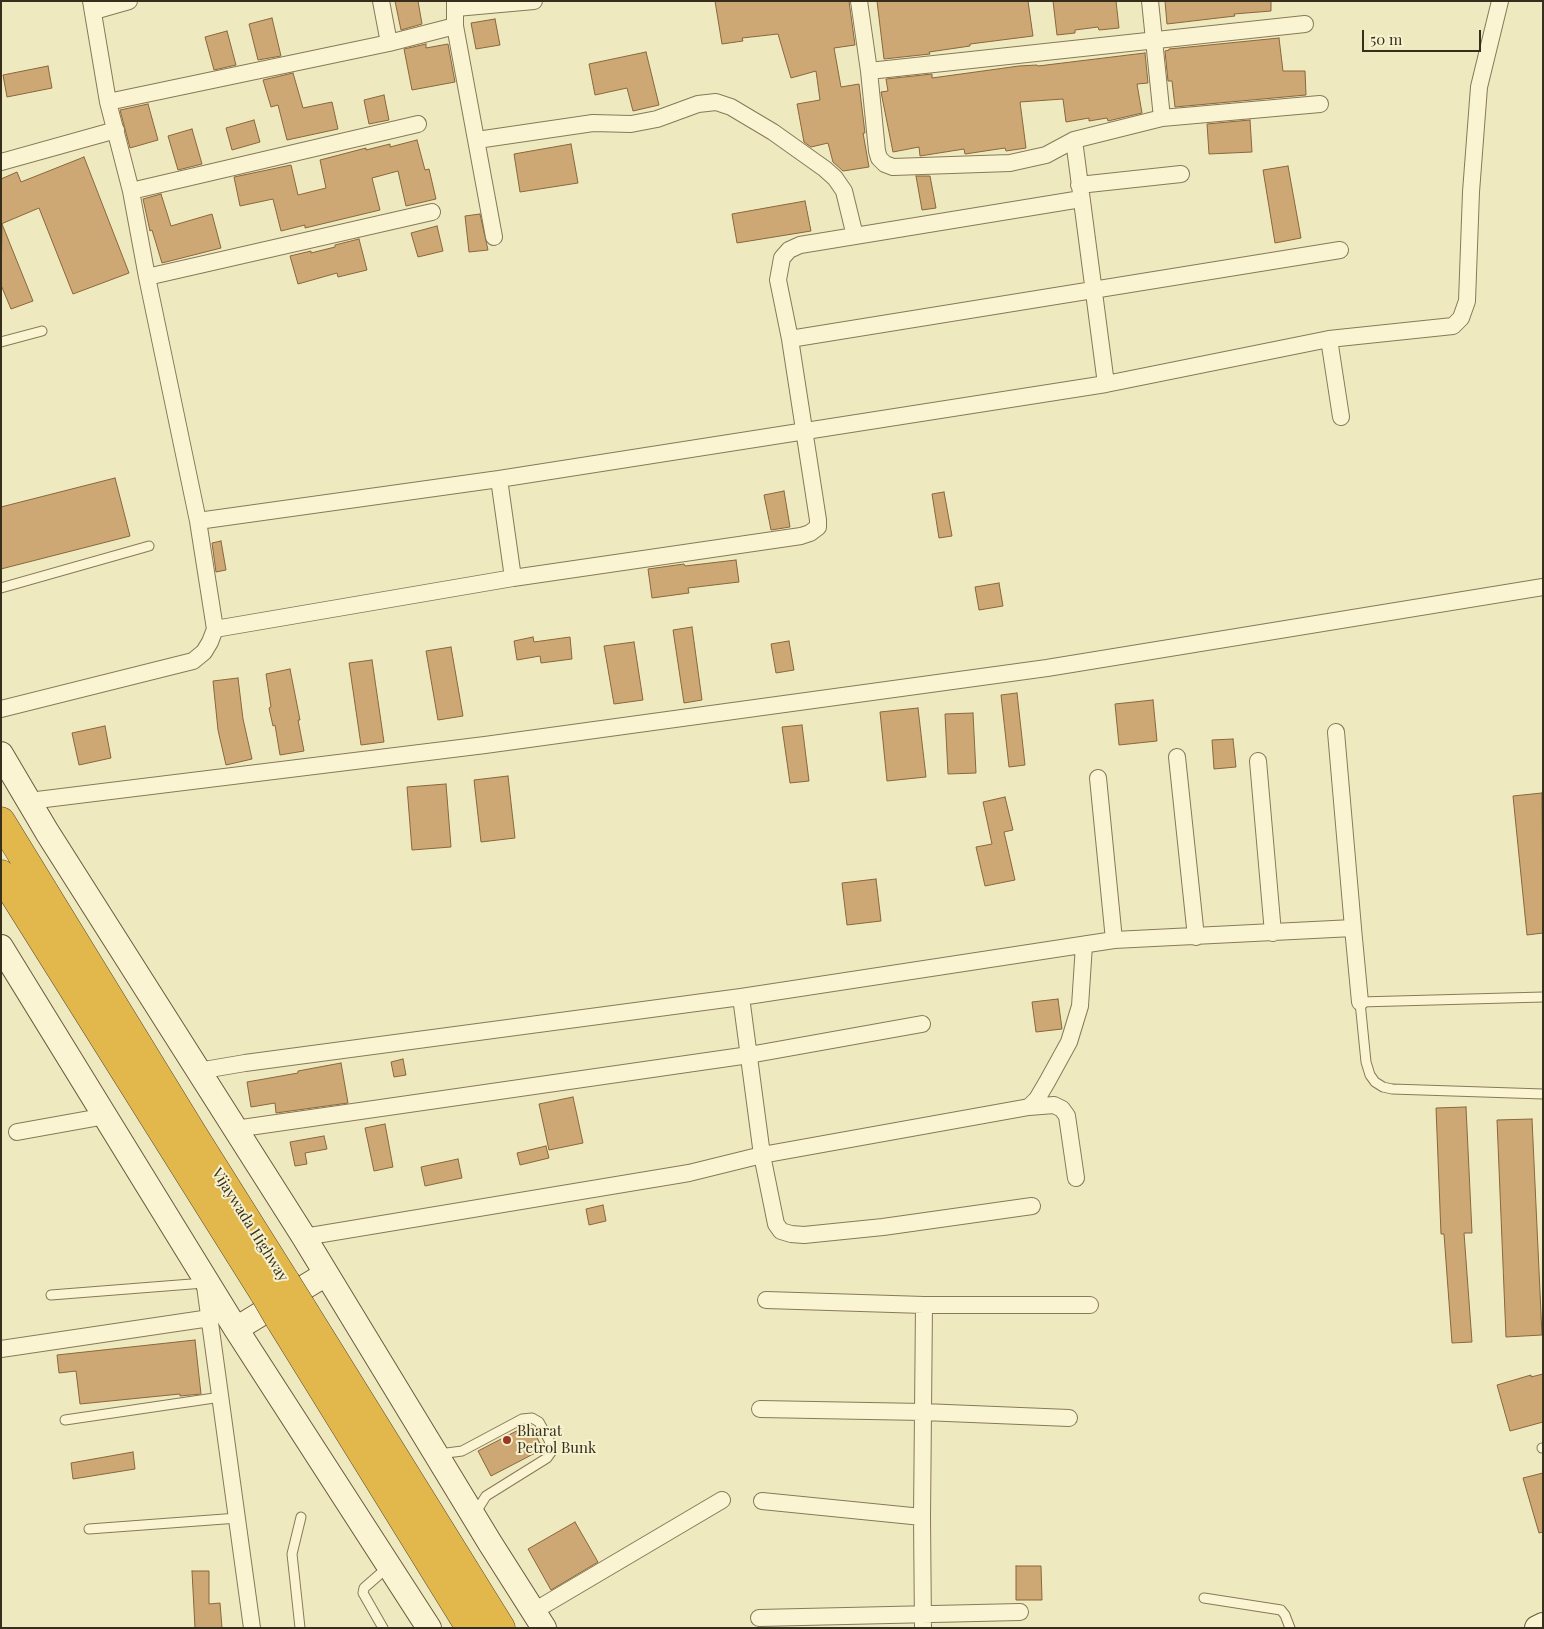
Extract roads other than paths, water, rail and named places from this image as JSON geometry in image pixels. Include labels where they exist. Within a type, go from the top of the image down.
[{"type":"highway","name":"Vijaywada Highway","points":[[1,821],[193,1134],[275,1289]]},
{"type":"highway","name":"Vijaywada Highway","points":[[1,874],[500,1628]]},
{"type":"highway","name":"Vijaywada Highway","points":[[290,1313],[470,1628]]},
{"type":"street","points":[[1,709],[193,661],[204,652],[215,629],[198,521],[131,191],[108,102],[92,6],[130,1]]},
{"type":"street","points":[[381,1],[389,43]]},
{"type":"street","points":[[494,237],[456,26],[455,5],[534,1]]},
{"type":"street","points":[[858,1],[869,71],[877,151],[879,158],[885,164],[893,167],[1010,162],[1046,155],[1074,140],[1162,118],[1320,104]]},
{"type":"street","points":[[1150,1],[1162,118]]},
{"type":"street","points":[[198,521],[499,479],[1106,384],[1329,339],[1453,326],[1461,318],[1467,301],[1471,192],[1479,88],[1500,1]]},
{"type":"street","points":[[869,71],[1305,24]]},
{"type":"street","points":[[108,102],[389,43],[456,26]]},
{"type":"street","points":[[477,140],[593,123],[631,124],[657,119],[698,104],[716,102],[731,107],[773,132],[835,178],[844,191],[856,236]]},
{"type":"street","points":[[131,191],[418,124]]},
{"type":"street","points":[[1,162],[116,130]]},
{"type":"street","points":[[1074,140],[1106,384]]},
{"type":"street","points":[[215,629],[513,578],[801,536],[810,533],[818,527],[818,520],[790,339],[778,280],[782,258],[788,250],[800,245],[1181,174]]},
{"type":"street","points":[[147,277],[432,212]]},
{"type":"street","points":[[790,339],[1340,250]]},
{"type":"street","points":[[1329,339],[1341,417]]},
{"type":"street","points":[[499,479],[513,578]]},
{"type":"street","points":[[29,801],[485,746],[1047,668],[1543,587]]},
{"type":"street","points":[[1336,732],[1360,1002]]},
{"type":"street","points":[[1,754],[198,1071],[304,1237],[473,1516],[539,1619],[722,1500]]},
{"type":"street","points":[[1178,757],[1196,937]]},
{"type":"street","points":[[1258,761],[1273,933]]},
{"type":"street","points":[[1098,778],[1114,940]]},
{"type":"street","points":[[198,1071],[255,1061],[741,997],[1114,940],[1353,928]]},
{"type":"street","points":[[1029,1107],[1037,1099],[1048,1082],[1069,1042],[1080,1006],[1084,945]]},
{"type":"street","points":[[1,948],[106,1116],[203,1278],[429,1628]]},
{"type":"street","points":[[741,997],[762,1155],[776,1224],[781,1231],[804,1235],[883,1227],[1032,1206]]},
{"type":"street","points":[[236,1130],[749,1055],[922,1024]]},
{"type":"street","points":[[304,1237],[689,1173],[762,1155],[1029,1107],[1054,1106],[1062,1109],[1067,1116],[1076,1178]]},
{"type":"street","points":[[17,1132],[106,1116]]},
{"type":"street","points":[[236,1329],[326,1274]]},
{"type":"street","points":[[203,1278],[252,1628]]},
{"type":"street","points":[[766,1300],[924,1304],[1090,1305]]},
{"type":"street","points":[[923,1621],[924,1304]]},
{"type":"street","points":[[1,1349],[210,1318]]},
{"type":"street","points":[[760,1409],[923,1412],[1069,1418]]},
{"type":"street","points":[[762,1502],[922,1517]]},
{"type":"street","points":[[759,1618],[923,1621],[1020,1612]]},
{"type":"street","points":[[1537,1628],[1543,1625]]},
{"type":"lane","points":[[1,342],[42,331]]},
{"type":"lane","points":[[1,588],[149,546]]},
{"type":"lane","points":[[1543,997],[1360,1002],[1366,1062],[1370,1075],[1375,1082],[1383,1087],[1392,1089],[1543,1094]]},
{"type":"lane","points":[[51,1296],[203,1278]]},
{"type":"lane","points":[[65,1420],[221,1397]]},
{"type":"lane","points":[[436,1455],[462,1451],[522,1418],[532,1418],[538,1422],[549,1440],[552,1451],[548,1458],[486,1496],[473,1516]]},
{"type":"lane","points":[[300,1628],[292,1554],[301,1517]]},
{"type":"lane","points":[[89,1529],[238,1518]]},
{"type":"lane","points":[[383,1628],[363,1593],[364,1588],[388,1566]]},
{"type":"lane","points":[[1204,1598],[1281,1610],[1290,1628]]},
{"type":"place","name":"Bharat Petrol Bunk","points":[[507,1440]]}]
